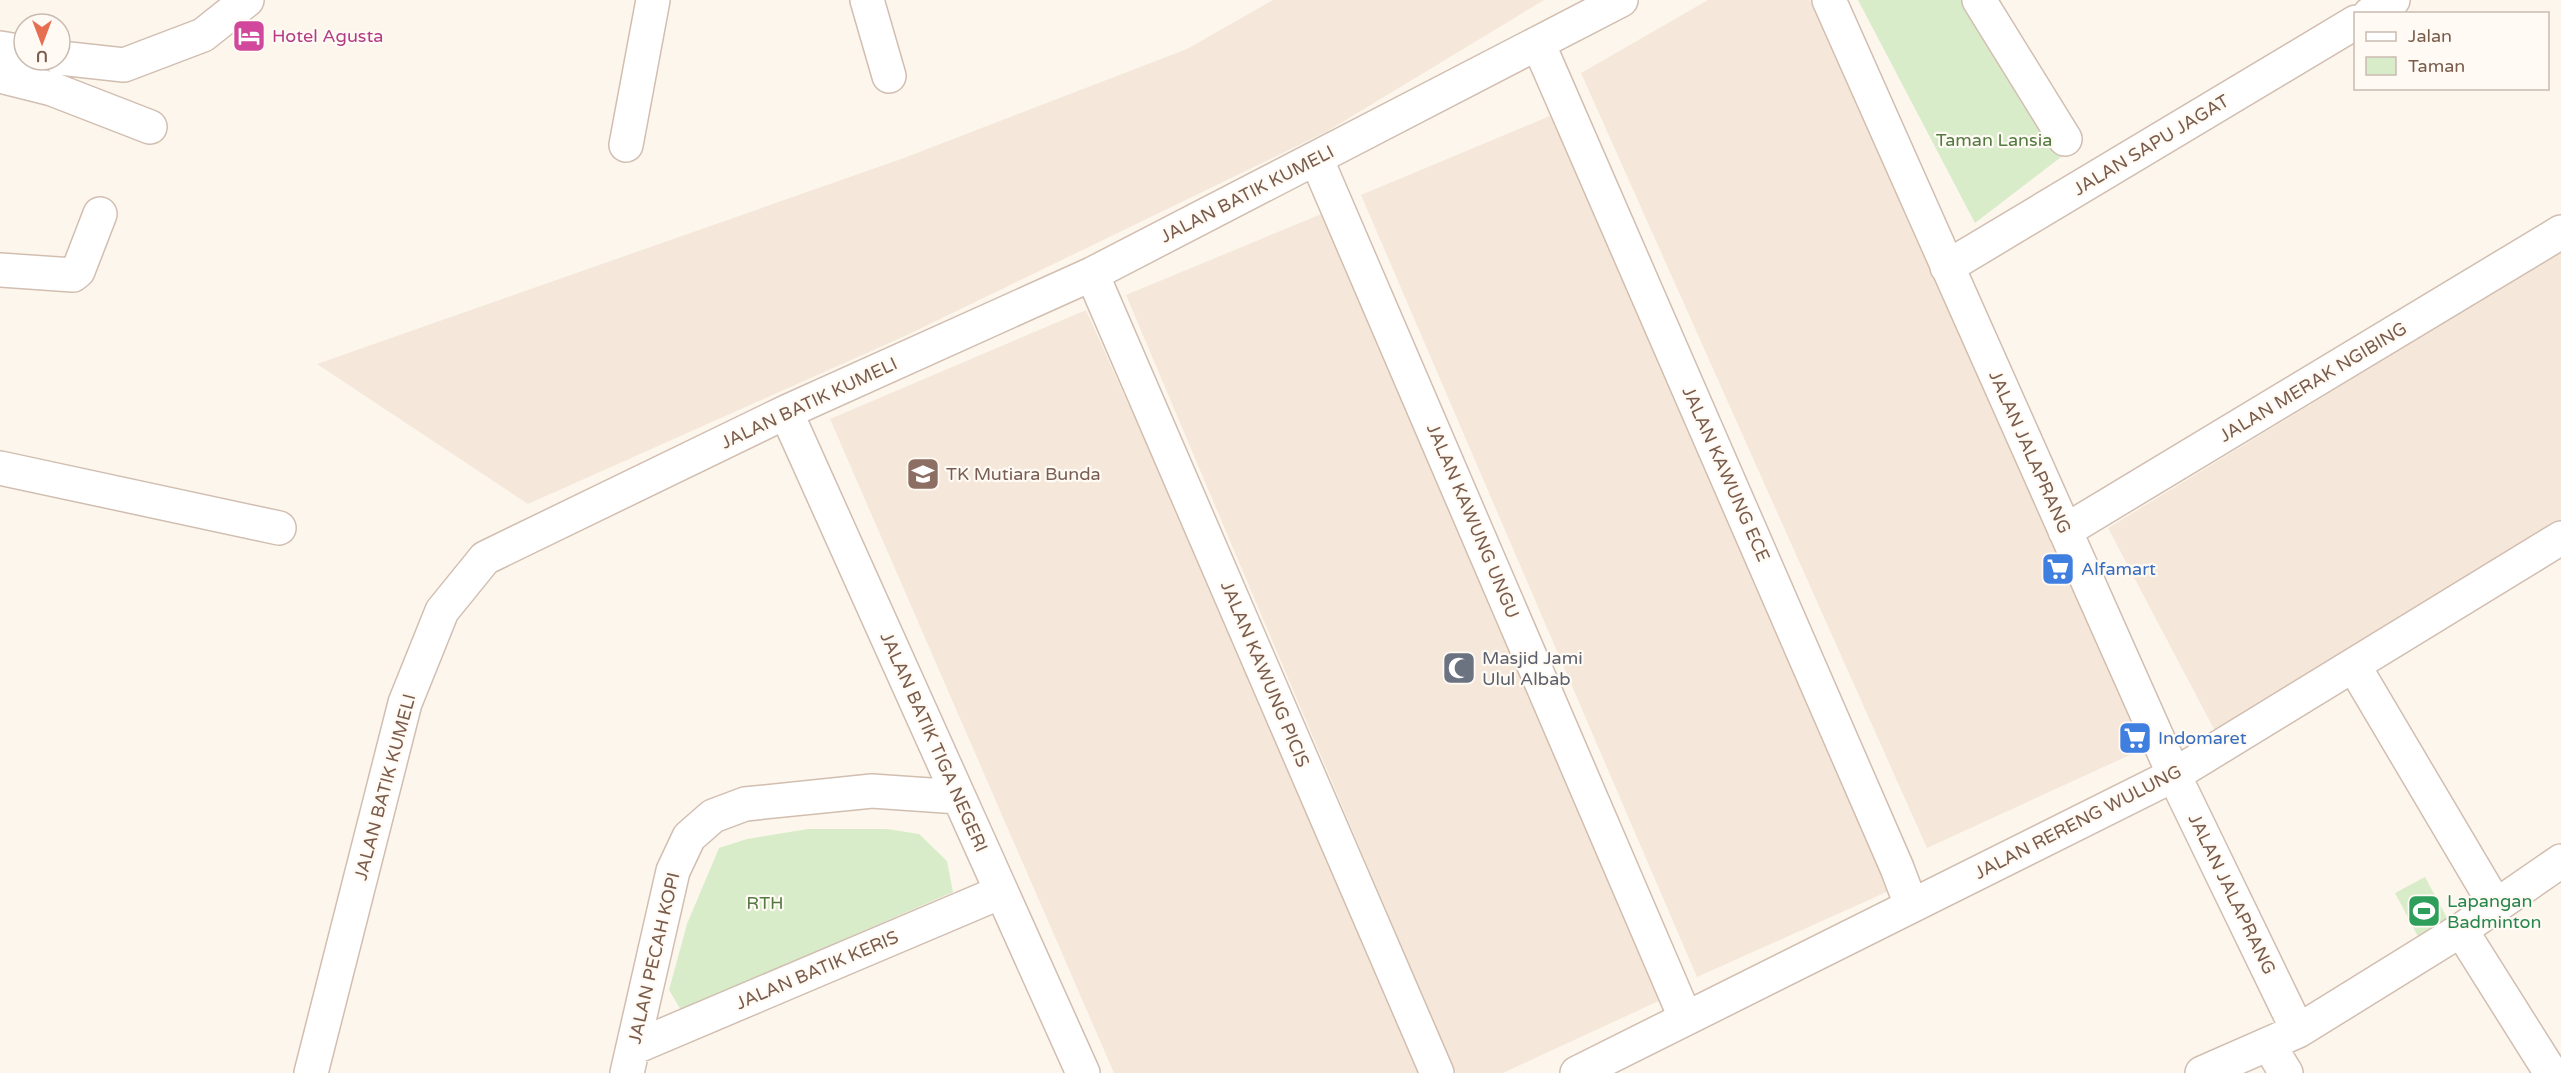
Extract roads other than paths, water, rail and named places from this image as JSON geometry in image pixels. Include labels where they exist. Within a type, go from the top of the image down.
[{"type":"street","points":[[72,59],[124,65],[203,34],[247,0]]},
{"type":"street","points":[[626,145],[653,0]]},
{"type":"street","points":[[867,0],[889,76]]},
{"type":"street","name":"JALAN BATIK KUMELI","points":[[311,1073],[405,704],[442,611],[485,558],[786,412],[1092,274],[1621,0]]},
{"type":"street","name":"JALAN JALAPRANG","points":[[1829,0],[2174,775],[2298,1030]]},
{"type":"street","points":[[1979,0],[2065,139]]},
{"type":"street","points":[[2373,12],[2393,0]]},
{"type":"street","name":"JALAN SAPU JAGAT","points":[[1947,267],[2354,23]]},
{"type":"street","name":"JALAN KAWUNG ECE","points":[[1538,43],[1888,846],[1911,906]]},
{"type":"street","points":[[0,76],[52,89],[150,127]]},
{"type":"street","name":"JALAN KAWUNG UNGU","points":[[1316,158],[1685,1017]]},
{"type":"street","points":[[0,270],[73,275],[78,271],[100,214]]},
{"type":"street","name":"JALAN MERAK NGIBING","points":[[2065,531],[2561,232]]},
{"type":"street","name":"JALAN KAWUNG PICIS","points":[[1092,274],[1437,1073]]},
{"type":"street","name":"JALAN BATIK TIGA NEGERI","points":[[786,412],[1083,1073]]},
{"type":"street","points":[[0,468],[279,528]]},
{"type":"street","name":"JALAN RERENG WULUNG","points":[[1584,1072],[1685,1017],[2174,775],[2561,538]]},
{"type":"street","points":[[2354,666],[2496,906]]},
{"type":"street","name":"JALAN PECAH KOPI","points":[[630,1060],[673,871],[689,837],[713,816],[746,804],[872,791],[959,797]]},
{"type":"street","points":[[2202,1073],[2269,1045],[2298,1030],[2462,930],[2561,861]]},
{"type":"street","name":"JALAN BATIK KERIS","points":[[630,1060],[1002,892]]},
{"type":"street","points":[[2462,930],[2551,1073]]},
{"type":"street","points":[[2269,1045],[2286,1073]]},
{"type":"place","name":"Hotel Agusta","points":[[249,36]]},
{"type":"place","name":"TK Mutiara Bunda","points":[[923,474]]},
{"type":"place","name":"Alfamart","points":[[2058,569]]},
{"type":"place","name":"Masjid Jami Ulul Albab","points":[[1459,668]]},
{"type":"place","name":"Indomaret","points":[[2135,738]]},
{"type":"place","name":"Lapangan Badminton","points":[[2424,911]]},
{"type":"park label","name":"Taman Lansia","points":[[1994,140]]},
{"type":"park label","name":"RTH","points":[[765,903]]}]
